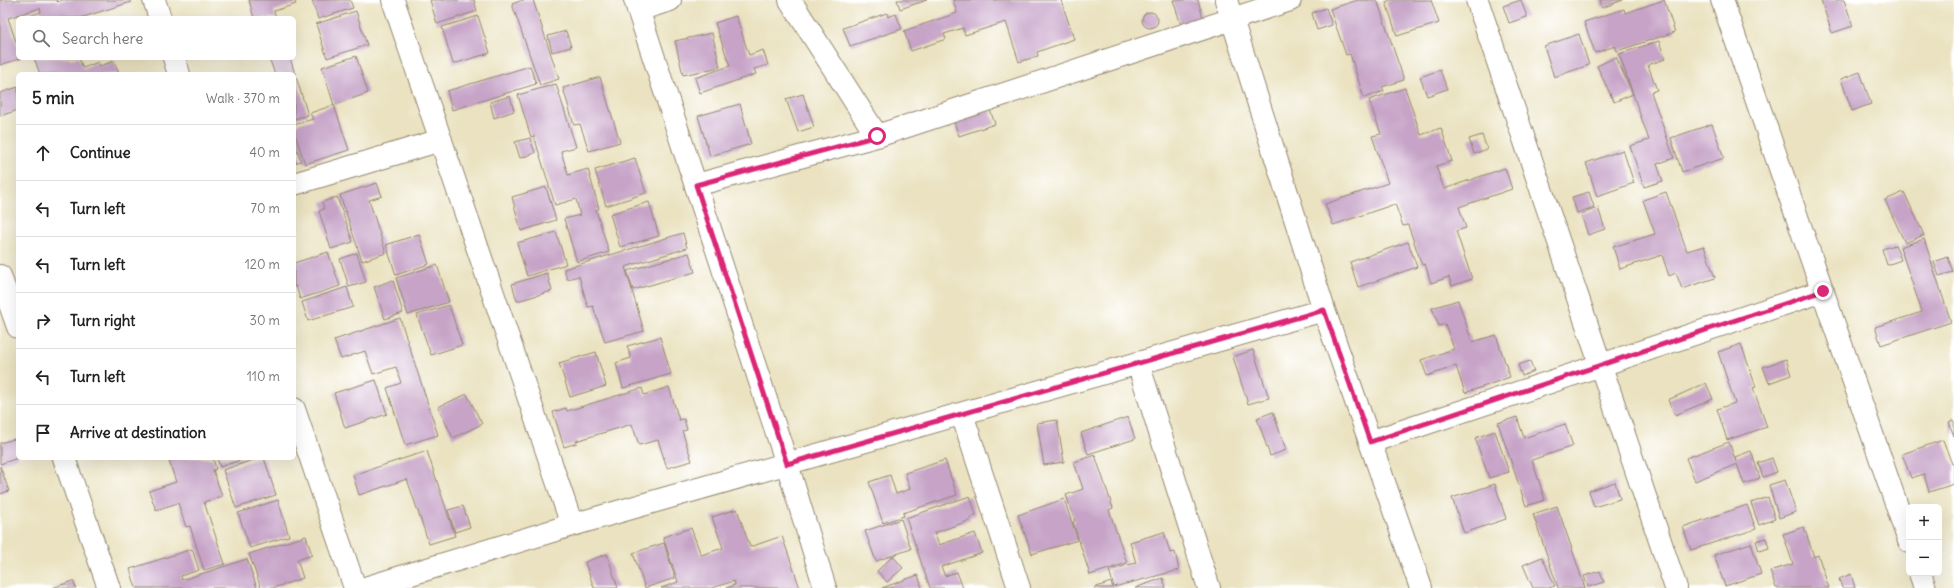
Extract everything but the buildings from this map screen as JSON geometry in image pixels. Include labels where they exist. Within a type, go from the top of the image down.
[{"type":"street","points":[[154,0],[159,16]]},
{"type":"street","points":[[393,0],[572,525]]},
{"type":"street","points":[[670,0],[636,5],[787,464],[825,588]]},
{"type":"street","points":[[790,0],[877,136]]},
{"type":"street","points":[[696,185],[877,136],[1229,10],[1290,0]]},
{"type":"street","points":[[1477,0],[1676,588]]},
{"type":"street","points":[[1722,0],[1909,540]]},
{"type":"street","points":[[1229,10],[1324,310],[1421,588]]},
{"type":"street","points":[[175,60],[179,72]]},
{"type":"street","points":[[296,183],[441,140]]},
{"type":"street","points":[[0,276],[16,321]]},
{"type":"street","points":[[1370,442],[1823,291]]},
{"type":"street","points":[[365,588],[572,525],[1324,310]]},
{"type":"street","points":[[1138,363],[1209,588]]},
{"type":"street","points":[[962,414],[1019,588]]},
{"type":"street","points":[[296,415],[355,588]]},
{"type":"street","points":[[65,460],[109,588]]},
{"type":"street","points":[[1921,576],[1925,588]]},
{"type":"route","points":[[877,136],[696,185],[787,464],[1324,310],[1370,442],[1823,291]]}]
